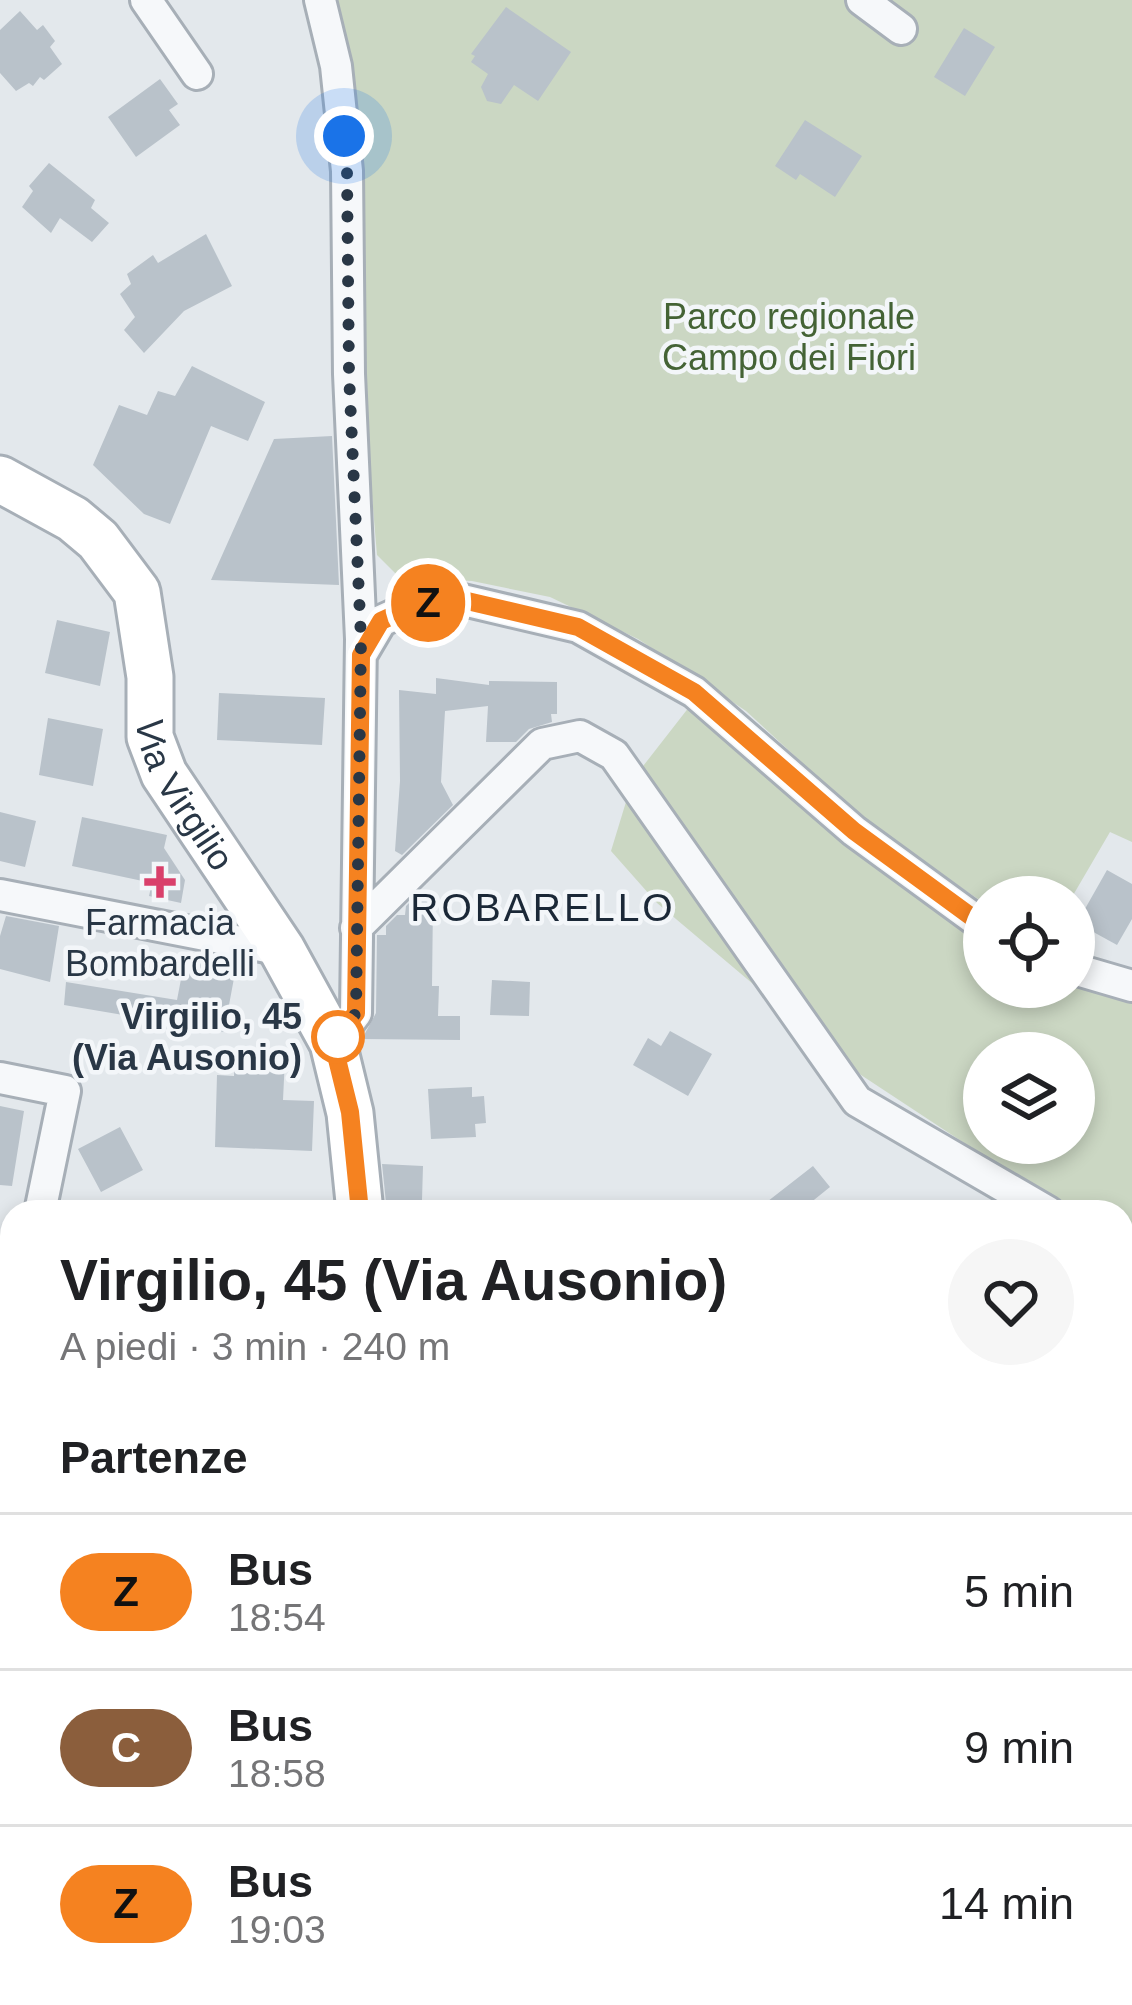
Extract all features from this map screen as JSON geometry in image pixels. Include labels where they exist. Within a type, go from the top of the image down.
[{"type":"main road","name":"Via Virgilio","points":[[0,478],[73,519],[98,540],[137,592],[149,677],[150,737],[164,774],[282,950],[333,1043],[350,1112],[359,1200]]},
{"type":"street","points":[[146,0],[197,74]]},
{"type":"street","points":[[320,0],[336,66],[347,171],[349,374],[361,655],[356,1013],[333,1043]]},
{"type":"street","points":[[862,0],[901,29]]},
{"type":"street","points":[[361,655],[381,621],[418,604],[463,600],[578,627],[694,692],[854,831],[963,911]]},
{"type":"street","points":[[356,928],[542,744],[580,736],[614,755],[857,1101],[1027,1200]]},
{"type":"street","points":[[0,896],[282,950]]},
{"type":"street","points":[[1095,975],[1132,986]]},
{"type":"street","points":[[0,1078],[65,1091],[42,1200]]},
{"type":"green space","name":"Parco regionale Campo dei Fiori","points":[[330,0],[1132,0],[1132,842],[1110,832],[1084,876],[963,876],[963,889],[875,830],[746,711],[638,639],[550,597],[472,581],[399,577],[377,555]]},
{"type":"green space","points":[[693,702],[842,838],[963,927],[963,1008],[1095,1008],[1095,977],[1132,981],[1132,1200],[1051,1200],[996,1164],[1095,1164],[1095,1032],[963,1032],[963,1142],[861,1075],[657,903],[611,851],[633,779]]},
{"type":"building","points":[[506,7],[571,52],[538,101],[514,85],[501,104],[487,101],[481,87],[488,74],[471,62],[475,56],[471,54]]},
{"type":"building","points":[[20,11],[37,30],[43,25],[55,41],[50,47],[62,64],[44,80],[40,77],[33,86],[29,83],[16,91],[0,73],[0,30]]},
{"type":"building","points":[[964,28],[995,47],[965,96],[934,77]]},
{"type":"building","points":[[160,79],[178,104],[169,110],[180,125],[136,157],[108,117]]},
{"type":"building","points":[[805,120],[862,156],[835,197],[800,174],[796,180],[775,166]]},
{"type":"building","points":[[49,163],[95,200],[91,208],[109,223],[92,242],[60,218],[51,233],[22,207],[33,191],[29,186]]},
{"type":"building","points":[[206,234],[232,286],[184,311],[144,353],[124,330],[135,317],[120,294],[131,284],[127,274],[153,255],[158,263]]},
{"type":"building","points":[[192,366],[265,402],[248,441],[211,426],[170,524],[144,514],[93,465],[119,405],[147,415],[158,391],[175,396]]},
{"type":"building","points":[[332,436],[339,585],[211,580],[274,439]]},
{"type":"building","points":[[57,620],[110,632],[100,686],[45,673]]},
{"type":"building","points":[[436,678],[489,685],[489,681],[557,682],[557,714],[551,714],[552,722],[529,729],[516,742],[486,742],[488,706],[445,711],[441,782],[453,805],[402,855],[395,851],[399,690],[436,694]]},
{"type":"building","points":[[219,693],[325,698],[322,745],[217,740]]},
{"type":"building","points":[[48,718],[103,729],[93,786],[39,775]]},
{"type":"building","points":[[0,812],[36,821],[25,867],[0,861]]},
{"type":"building","points":[[82,817],[167,835],[164,848],[185,880],[181,903],[149,896],[152,883],[72,866]]},
{"type":"building","points":[[1107,870],[1132,884],[1132,919],[1117,945],[1095,933],[1095,891]]},
{"type":"building","points":[[411,901],[433,901],[432,986],[439,986],[438,1016],[460,1016],[460,1040],[362,1039],[376,1013],[377,935],[386,935],[386,926],[397,915],[405,915]]},
{"type":"building","points":[[6,916],[59,926],[50,982],[0,969],[0,936]]},
{"type":"building","points":[[186,953],[237,962],[224,1032],[64,1005],[66,982],[177,1000]]},
{"type":"building","points":[[492,980],[530,982],[529,1016],[490,1015]]},
{"type":"building","points":[[670,1031],[712,1054],[688,1096],[633,1065],[648,1038],[661,1046]]},
{"type":"building","points":[[235,1056],[285,1058],[283,1100],[314,1101],[312,1151],[215,1147],[217,1075],[234,1076]]},
{"type":"building","points":[[472,1087],[472,1097],[484,1096],[486,1123],[475,1124],[476,1137],[431,1139],[428,1089]]},
{"type":"building","points":[[0,1106],[24,1111],[12,1186],[0,1185]]},
{"type":"building","points":[[120,1127],[143,1170],[101,1192],[78,1149]]},
{"type":"building","points":[[382,1164],[423,1166],[422,1200],[386,1200]]},
{"type":"building","points":[[813,1166],[830,1187],[814,1200],[769,1200]]},
{"type":"bus line","name":"Z","points":[[359,1200],[350,1112],[333,1043],[356,1013],[361,655],[381,621],[418,604],[463,600],[578,627],[694,692],[854,831],[963,911]]},
{"type":"place","name":"Farmacia Bombardelli","points":[[160,882]]},
{"type":"place","name":"Virgilio, 45 (Via Ausonio)","points":[[338,1037]]},
{"type":"district","name":"ROBARELLO","points":[[543,907]]},
{"type":"route","points":[[338,1037],[333,1043],[356,1013],[361,655],[344,136]]}]
